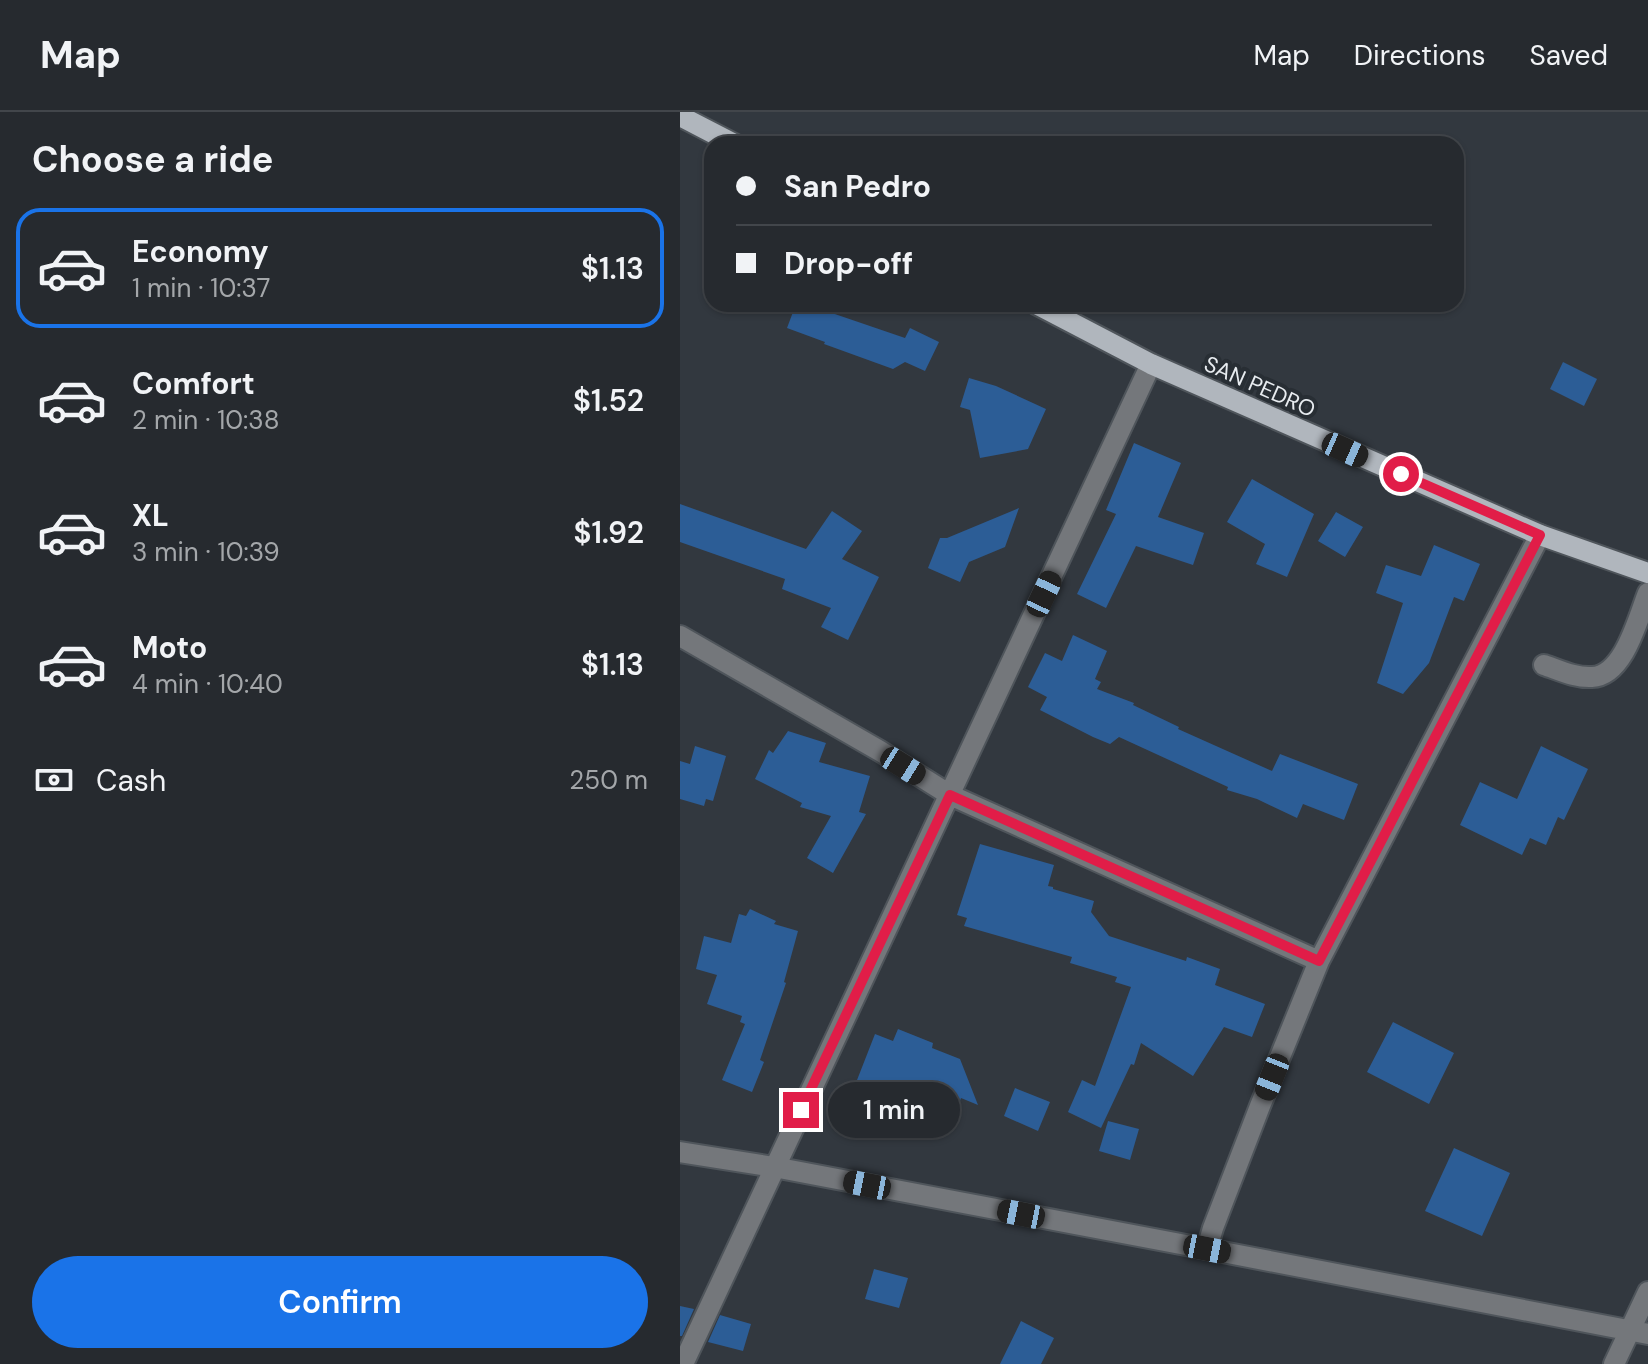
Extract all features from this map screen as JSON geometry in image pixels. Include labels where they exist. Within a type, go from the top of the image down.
[{"type":"main road","points":[[680,116],[719,136]]},
{"type":"main road","name":"SAN PEDRO","points":[[1051,312],[1151,364],[1540,535],[1648,573]]},
{"type":"street","points":[[683,1364],[1151,364]]},
{"type":"street","points":[[1207,1249],[1260,1106],[1319,961],[1540,535]]},
{"type":"street","points":[[1544,665],[1580,677],[1597,677],[1612,668],[1626,649],[1648,593]]},
{"type":"street","points":[[680,636],[950,795],[1319,961]]},
{"type":"street","points":[[680,1152],[774,1167],[1639,1333]]},
{"type":"street","points":[[1614,1364],[1639,1333],[1648,1292]]},
{"type":"building","points":[[793,312],[829,312],[905,338],[910,328],[939,342],[925,371],[905,362],[893,369],[787,328]]},
{"type":"building","points":[[1563,362],[1597,379],[1584,406],[1550,389]]},
{"type":"building","points":[[969,378],[996,386],[1046,409],[1028,449],[980,458],[970,410],[960,407]]},
{"type":"building","points":[[1134,443],[1181,463],[1158,517],[1204,533],[1193,565],[1136,546],[1106,608],[1077,594],[1116,514],[1106,510]]},
{"type":"building","points":[[1252,479],[1314,514],[1287,577],[1256,564],[1265,544],[1227,522]]},
{"type":"building","points":[[680,504],[806,549],[832,511],[862,531],[842,559],[879,577],[848,640],[821,627],[831,608],[782,589],[785,579],[680,542]]},
{"type":"building","points":[[1019,508],[1005,547],[969,562],[960,582],[928,568],[940,538],[947,538]]},
{"type":"building","points":[[1336,512],[1363,527],[1345,557],[1318,541]]},
{"type":"building","points":[[1434,545],[1480,564],[1464,601],[1454,597],[1429,663],[1403,694],[1377,683],[1403,603],[1376,593],[1386,565],[1421,576]]},
{"type":"building","points":[[1073,635],[1107,651],[1095,679],[1101,682],[1097,689],[1134,703],[1178,729],[1272,771],[1280,754],[1358,784],[1344,820],[1303,804],[1297,818],[1257,799],[1227,790],[1228,787],[1119,737],[1110,744],[1040,710],[1047,697],[1028,687],[1045,653],[1062,661]]},
{"type":"building","points":[[788,731],[826,743],[819,762],[870,776],[859,812],[866,814],[833,873],[807,858],[831,816],[800,807],[802,803],[755,779],[769,750],[773,753]]},
{"type":"building","points":[[695,746],[726,756],[713,801],[706,799],[704,806],[680,799],[680,761],[690,764]]},
{"type":"building","points":[[1541,746],[1588,769],[1564,820],[1558,817],[1546,845],[1530,838],[1522,855],[1460,825],[1480,782],[1517,799]]},
{"type":"building","points":[[980,844],[1054,865],[1048,886],[1094,901],[1091,912],[1109,936],[1220,969],[1215,985],[1265,1004],[1252,1037],[1224,1027],[1193,1076],[1141,1043],[1134,1065],[1131,1064],[1101,1128],[1068,1112],[1082,1080],[1095,1086],[1131,987],[1115,982],[1117,977],[1070,963],[1072,957],[964,926],[967,918],[957,915]]},
{"type":"building","points":[[750,909],[776,921],[774,924],[798,931],[786,983],[760,1060],[764,1062],[752,1092],[722,1080],[745,1024],[740,1022],[742,1016],[707,1004],[717,975],[696,969],[704,936],[731,943],[739,914],[746,916]]},
{"type":"building","points":[[1393,1022],[1454,1053],[1429,1104],[1367,1072]]},
{"type":"building","points":[[898,1029],[933,1043],[932,1048],[960,1059],[978,1105],[961,1098],[950,1129],[915,1117],[918,1108],[850,1098],[875,1034],[893,1041]]},
{"type":"building","points":[[1015,1088],[1050,1102],[1038,1131],[1004,1116]]},
{"type":"building","points":[[1108,1121],[1139,1129],[1130,1160],[1099,1151]]},
{"type":"building","points":[[1454,1148],[1510,1173],[1482,1236],[1425,1211]]},
{"type":"building","points":[[874,1269],[908,1278],[899,1308],[865,1299]]},
{"type":"building","points":[[680,1306],[694,1309],[682,1336],[680,1336]]},
{"type":"building","points":[[720,1315],[751,1324],[743,1351],[708,1342]]},
{"type":"building","points":[[1021,1321],[1054,1338],[1041,1364],[1000,1364]]},
{"type":"route","points":[[801,1110],[950,795],[1319,961],[1540,535],[1401,474]]}]
